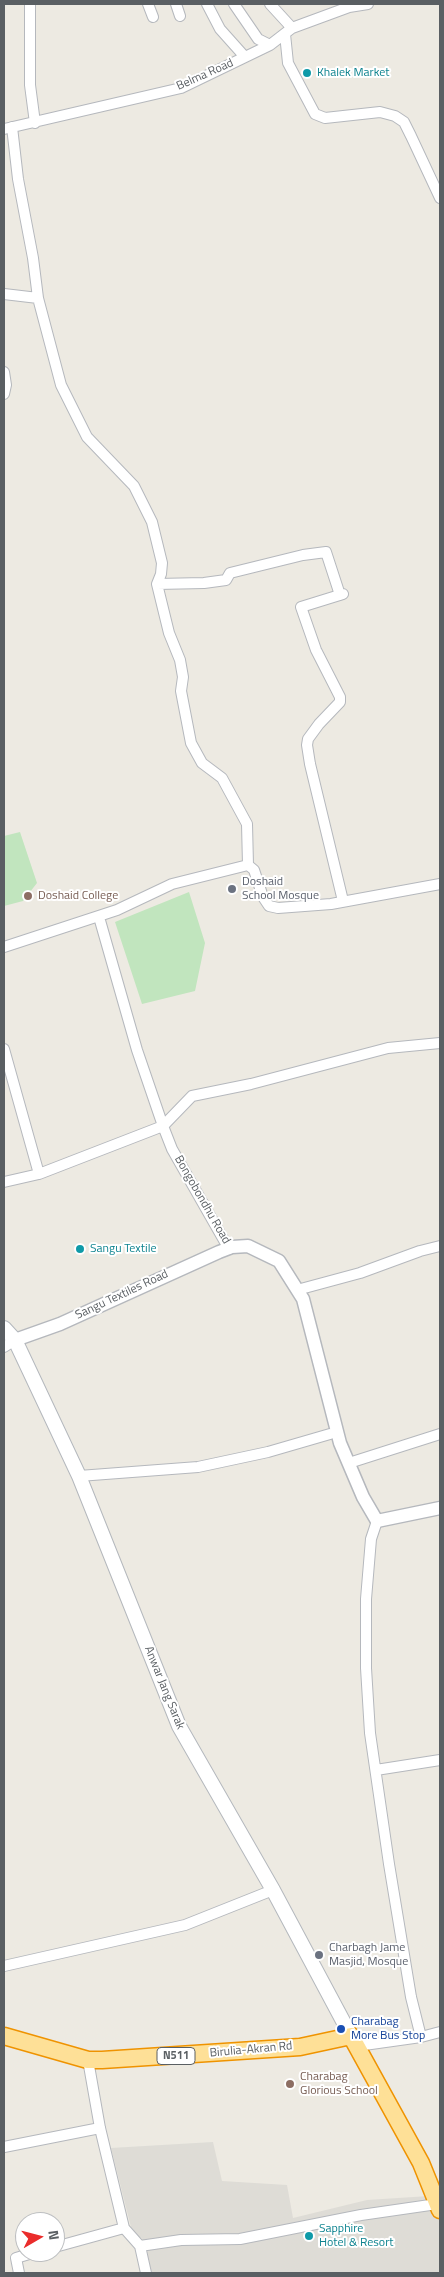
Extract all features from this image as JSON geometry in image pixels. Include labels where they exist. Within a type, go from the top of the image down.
[{"type":"highway","name":"Birulia-Akran Rd","points":[[4,2036],[88,2060],[195,2055],[354,2041]]},
{"type":"highway","points":[[354,2041],[422,2163],[438,2207]]},
{"type":"main road","name":"Anwar Jang Sarak","points":[[4,1328],[9,1343],[79,1476],[179,1726],[274,1890],[354,2041]]},
{"type":"street","points":[[30,4],[30,85],[35,123]]},
{"type":"street","points":[[148,4],[153,16]]},
{"type":"street","points":[[176,4],[180,16]]},
{"type":"street","points":[[208,4],[220,29],[244,57]]},
{"type":"street","points":[[234,4],[258,39],[270,45]]},
{"type":"street","points":[[270,4],[288,31],[288,63],[315,114],[325,118],[380,112],[395,116],[404,122],[440,198]]},
{"type":"street","name":"Belma Road","points":[[8,128],[181,88],[270,45],[288,31],[349,7],[368,4]]},
{"type":"street","points":[[8,128],[33,258],[38,298],[61,385],[87,437],[134,486],[152,522],[159,546],[162,569],[157,584],[169,633],[180,660],[183,677],[180,691],[191,743],[202,763],[222,778],[247,824],[248,865]]},
{"type":"street","points":[[4,294],[38,298]]},
{"type":"street","points":[[4,372],[6,385],[4,394]]},
{"type":"street","points":[[157,584],[204,583],[226,580],[230,573],[303,555],[326,552],[342,594],[301,607],[316,650],[340,697],[340,702],[319,724],[308,739],[307,745],[343,901]]},
{"type":"street","points":[[4,947],[99,916],[172,884],[248,865],[251,865],[254,870],[263,897],[269,906],[278,908],[343,901],[440,884]]},
{"type":"street","name":"Bongobondhu Road","points":[[99,916],[137,1050],[172,1149],[229,1249],[248,1246],[279,1261],[303,1299],[340,1443],[377,1522]]},
{"type":"street","points":[[4,1182],[39,1174],[163,1126],[192,1096],[251,1084],[388,1048],[440,1042]]},
{"type":"street","points":[[4,1049],[39,1174]]},
{"type":"street","points":[[297,1290],[360,1273],[420,1251],[440,1246]]},
{"type":"street","name":"Sangu Textiles Road","points":[[9,1343],[60,1324],[181,1268],[229,1249]]},
{"type":"street","points":[[79,1476],[198,1467],[268,1452],[330,1434]]},
{"type":"street","points":[[348,1463],[440,1434]]},
{"type":"street","points":[[421,2037],[410,1997],[370,1733],[366,1619],[371,1539],[377,1522],[440,1508]]},
{"type":"street","points":[[376,1770],[440,1760]]},
{"type":"street","points":[[4,1966],[184,1925],[274,1890]]},
{"type":"street","points":[[354,2041],[421,2037],[440,2032]]},
{"type":"street","points":[[88,2060],[100,2128],[124,2228],[140,2246],[146,2273]]},
{"type":"street","points":[[4,2147],[100,2128]]},
{"type":"street","points":[[140,2246],[181,2240],[240,2239],[361,2215],[438,2207]]},
{"type":"street","points":[[65,2244],[124,2228]]},
{"type":"shaded area","points":[[213,2142],[222,2181],[287,2185],[293,2218],[367,2200],[429,2196],[440,2217],[440,2273],[152,2273],[142,2238],[133,2235],[111,2148]]},
{"type":"green space","points":[[20,832],[37,883],[23,901],[4,906],[4,836]]},
{"type":"green space","points":[[189,892],[205,943],[195,991],[142,1004],[115,922]]},
{"type":"place","name":"Khalek Market","points":[[307,73]]},
{"type":"place","name":"Doshaid School Mosque","points":[[232,889]]},
{"type":"place","name":"Doshaid College","points":[[28,896]]},
{"type":"place","name":"Sangu Textile","points":[[80,1249]]},
{"type":"place","name":"Charbagh Jame Masjid, Mosque","points":[[319,1955]]},
{"type":"place","name":"Charabag More Bus Stop","points":[[341,2029]]},
{"type":"place","name":"Charabag Glorious School","points":[[290,2084]]},
{"type":"place","name":"Sapphire Hotel & Resort","points":[[309,2236]]}]
